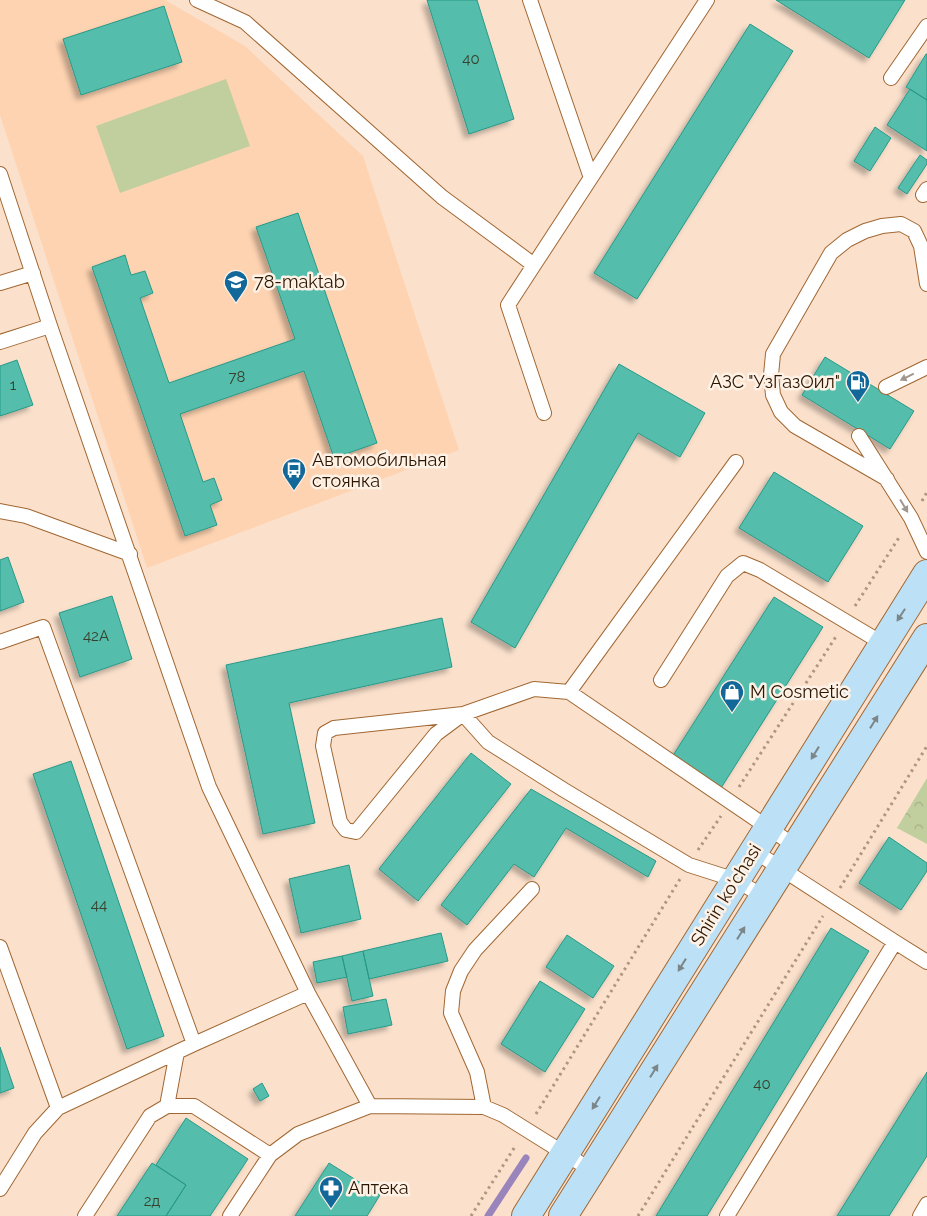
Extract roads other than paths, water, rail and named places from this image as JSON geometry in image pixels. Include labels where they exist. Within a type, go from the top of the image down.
[{"type":"main road","name":"Shirin ko'chasi","points":[[526,1216],[882,643],[927,574]]},
{"type":"main road","name":"Shirin ko'chasi","points":[[563,1216],[927,638]]},
{"type":"lane","points":[[197,0],[245,22],[442,197],[534,265]]},
{"type":"lane","points":[[530,0],[591,178]]},
{"type":"lane","points":[[544,413],[508,306],[708,0]]},
{"type":"lane","points":[[891,78],[927,26]]},
{"type":"lane","points":[[0,174],[50,326],[209,787],[308,993],[370,1106]]},
{"type":"lane","points":[[887,479],[795,426],[782,412],[773,395],[771,375],[772,354],[831,253],[848,240],[865,231],[882,226],[901,224],[914,231],[921,246],[927,284]]},
{"type":"lane","points":[[0,283],[32,273]]},
{"type":"lane","points":[[0,342],[50,326]]},
{"type":"lane","points":[[886,387],[927,367]]},
{"type":"lane","points":[[859,436],[911,518],[927,552]]},
{"type":"lane","points":[[569,692],[736,462]]},
{"type":"lane","points":[[0,511],[26,516],[130,554]]},
{"type":"lane","points":[[661,680],[727,576],[742,563],[760,570],[882,643]]},
{"type":"lane","points":[[0,642],[43,628],[194,1044]]},
{"type":"lane","points":[[463,714],[436,734],[356,832],[346,830],[340,822],[323,746],[325,733],[334,728],[463,714],[534,689],[569,692],[795,846]]},
{"type":"lane","points":[[463,714],[488,742],[564,790],[689,865],[736,880],[764,897]]},
{"type":"lane","points":[[754,851],[927,962]]},
{"type":"lane","points":[[484,1107],[477,1072],[451,1013],[453,992],[461,971],[475,950],[532,889]]},
{"type":"lane","points":[[727,1216],[895,942]]},
{"type":"lane","points":[[0,947],[58,1108]]},
{"type":"lane","points":[[0,1189],[35,1133],[58,1108],[308,993]]},
{"type":"lane","points":[[168,1106],[177,1052]]},
{"type":"lane","points":[[85,1216],[150,1116],[168,1106],[194,1106],[270,1155]]},
{"type":"lane","points":[[230,1216],[270,1155],[298,1134],[370,1106],[484,1107],[502,1115],[565,1152],[591,1170]]},
{"type":"lane","points":[[920,1216],[927,1204]]},
{"type":"waterway","points":[[488,1216],[526,1158]]},
{"type":"place","name":"78-maktab","points":[[236,303]]},
{"type":"place","name":"АЗС \"УзГазОил\"","points":[[858,403]]},
{"type":"place","name":"Автомобильная стоянка","points":[[294,491]]},
{"type":"place","name":"M Cosmetic","points":[[732,713]]},
{"type":"place","name":"Аптека","points":[[331,1209]]}]
